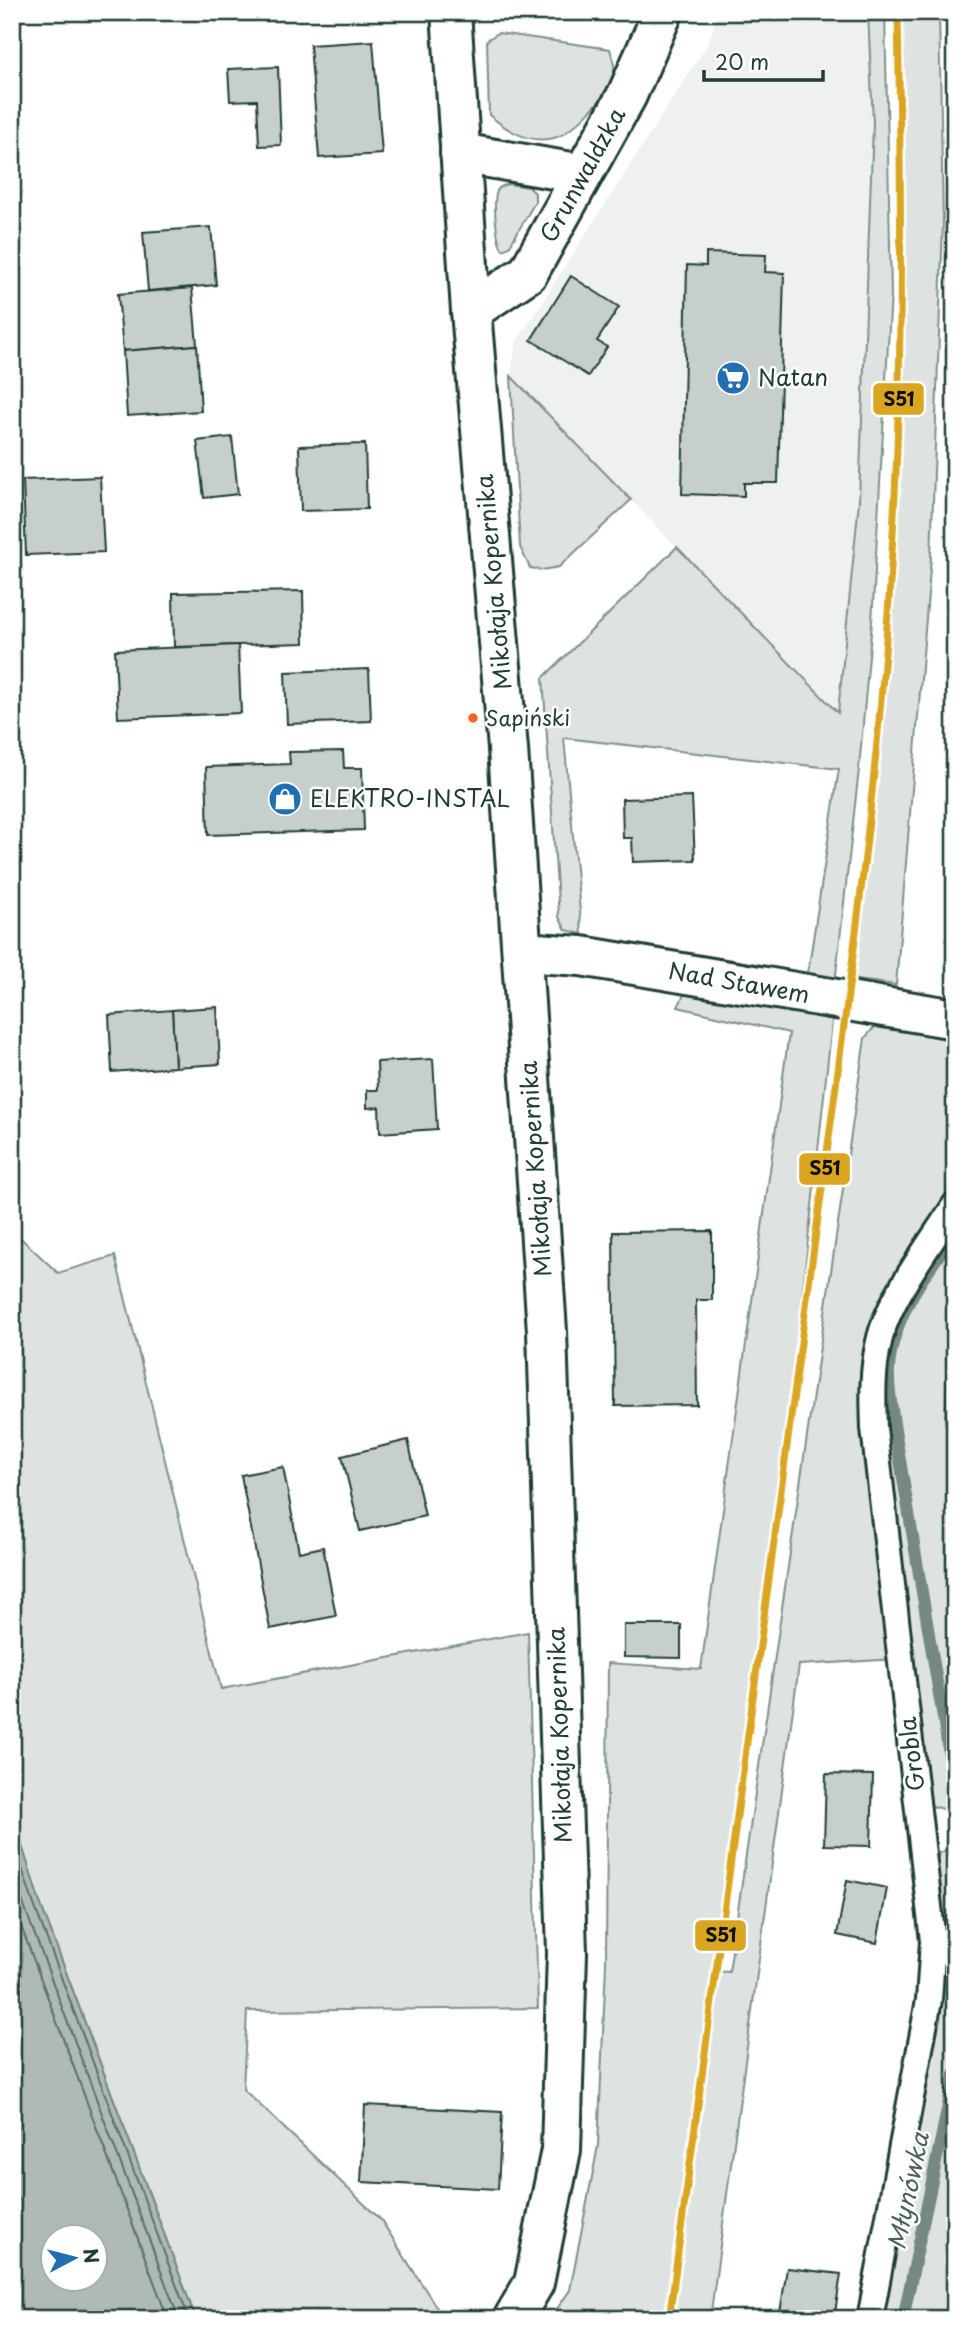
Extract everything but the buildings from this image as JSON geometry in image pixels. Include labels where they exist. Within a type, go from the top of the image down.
[{"type":"main road","name":"Mikołaja Kopernika","points":[[451,12],[471,311],[508,749],[547,1331],[567,1953],[561,2150],[534,2283],[513,2319]]},
{"type":"main road","name":"Grunwaldzka","points":[[471,311],[528,273],[627,95],[663,12]]},
{"type":"main road","points":[[460,153],[583,174]]},
{"type":"main road","name":"Nad Stawem","points":[[522,952],[581,956],[955,1019]]},
{"type":"lane","name":"Grobla","points":[[870,2319],[929,2000],[933,1941],[874,1428],[873,1374],[879,1340],[892,1306],[955,1205]]},
{"type":"shaded area","points":[[719,12],[868,12],[873,123],[859,501],[838,714],[511,376],[516,343],[707,45]]},
{"type":"shaded area","points":[[868,12],[885,12],[891,293],[872,622],[835,983],[807,979],[839,769],[564,738],[582,934],[566,930],[559,917],[543,678],[677,547],[838,713],[859,501],[873,123]]},
{"type":"shaded area","points":[[898,12],[939,12],[943,223],[931,557],[896,985],[850,979],[871,808],[897,449],[902,251]]},
{"type":"shaded area","points":[[498,33],[610,49],[614,76],[606,92],[570,129],[554,138],[527,137],[503,126],[489,115],[487,40]]},
{"type":"shaded area","points":[[508,184],[529,187],[535,193],[535,202],[509,247],[503,250],[497,229],[495,201],[498,189]]},
{"type":"shaded area","points":[[511,376],[631,500],[559,567],[542,570],[530,568],[520,547]]},
{"type":"shaded area","points":[[687,988],[833,1013],[781,1489],[712,1971],[729,1972],[865,1038],[877,1024],[955,1032],[955,1188],[876,1320],[896,1659],[799,1665],[710,2319],[550,2319],[570,2290],[598,2146],[606,1964],[608,1663],[701,1669],[789,1033],[678,1007]]},
{"type":"shaded area","points":[[955,1216],[955,1274],[951,1278],[945,1421],[955,1466],[955,1812],[932,1806],[925,1798],[878,1422],[886,1338]]},
{"type":"shaded area","points":[[12,1230],[58,1273],[115,1256],[221,1689],[528,1632],[538,2008],[247,2011],[243,2089],[381,2220],[444,2319],[196,2319],[39,1900],[12,1814]]},
{"type":"shaded area","points":[[955,1845],[955,2319],[874,2319],[936,1864],[939,1853]]},
{"type":"water","points":[[12,1814],[39,1900],[196,2319],[12,2319]]},
{"type":"waterway","name":"Młynówka","points":[[955,1233],[922,1280],[903,1314],[891,1350],[889,1369],[894,1424],[955,1790]]},
{"type":"waterway","name":"Młynówka","points":[[903,2319],[955,2072]]},
{"type":"transit line","name":"S51","points":[[669,2319],[846,1014],[880,715],[894,514],[899,389],[898,12]]},
{"type":"place","name":"Natan","points":[[733,378]]},
{"type":"place","name":"Sapiński","points":[[473,718]]},
{"type":"place","name":"ELEKTRO-INSTAL","points":[[285,799]]}]
